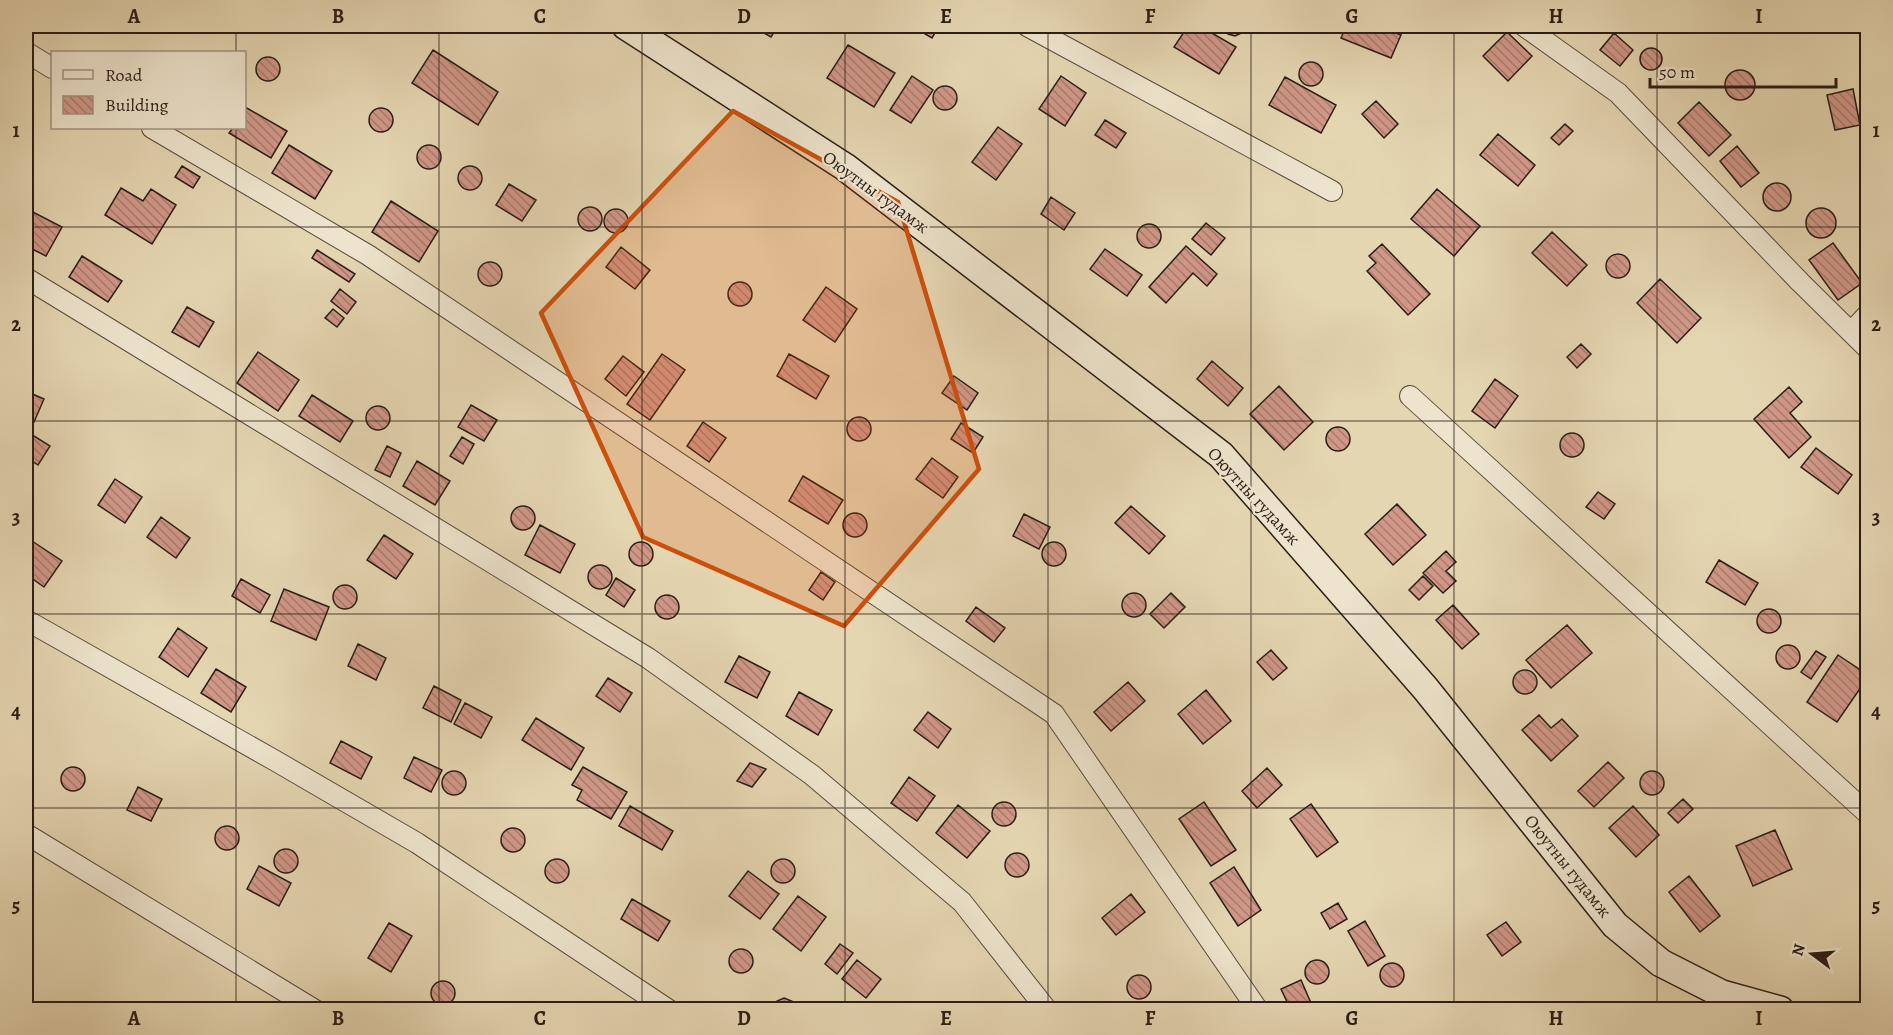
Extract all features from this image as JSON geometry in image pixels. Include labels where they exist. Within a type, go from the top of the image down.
[{"type":"street","name":"Оюутны гудамж","points":[[626,26],[845,166],[1221,455],[1425,688],[1615,925],[1660,963],[1722,994],[1780,1010]]},
{"type":"street","points":[[1028,26],[1332,191]]},
{"type":"street","points":[[1524,26],[1618,93],[1868,349]]},
{"type":"street","points":[[26,52],[51,67]]},
{"type":"street","points":[[154,129],[368,255],[1054,714],[1258,1010]]},
{"type":"street","points":[[26,278],[648,658],[812,775],[962,902],[1047,1010]]},
{"type":"street","points":[[1851,332],[1868,314]]},
{"type":"street","points":[[1410,396],[1868,814]]},
{"type":"street","points":[[26,620],[274,759],[417,843],[669,1010]]},
{"type":"street","points":[[26,834],[315,1010]]},
{"type":"highlighted area","points":[[733,111],[898,202],[979,469],[844,626],[643,537],[541,313]]},
{"type":"building","points":[[752,26],[778,26],[771,37]]},
{"type":"building","points":[[917,26],[939,26],[932,38],[915,28]]},
{"type":"building","points":[[1188,26],[1200,26],[1236,47],[1219,74],[1174,47]]},
{"type":"building","points":[[1223,26],[1247,26],[1246,31],[1235,36],[1228,34]]},
{"type":"building","points":[[1346,26],[1378,26],[1401,35],[1391,58],[1341,38]]},
{"type":"building","points":[[1507,32],[1532,56],[1508,81],[1483,56]]},
{"type":"building","points":[[1614,33],[1633,50],[1620,66],[1600,50]]},
{"type":"building","points":[[848,45],[895,73],[874,107],[827,78]]},
{"type":"building","points":[[1651,48],[1659,51],[1662,59],[1659,67],[1651,70],[1643,67],[1640,59],[1643,51]]},
{"type":"building","points":[[433,50],[498,92],[478,125],[412,83]]},
{"type":"building","points":[[268,57],[273,58],[279,64],[279,74],[273,80],[268,81],[263,80],[257,74],[256,69],[257,64],[263,58]]},
{"type":"building","points":[[1311,62],[1316,63],[1322,69],[1322,79],[1316,85],[1311,86],[1306,85],[1300,79],[1299,74],[1300,69],[1306,63]]},
{"type":"building","points":[[1740,70],[1746,71],[1754,79],[1754,91],[1746,99],[1740,100],[1734,99],[1726,91],[1725,85],[1726,79],[1734,71]]},
{"type":"building","points":[[912,76],[933,90],[911,123],[890,110]]},
{"type":"building","points":[[1061,76],[1086,93],[1065,126],[1039,109]]},
{"type":"building","points":[[1285,77],[1336,105],[1321,133],[1269,105]]},
{"type":"building","points":[[945,86],[950,87],[956,93],[956,103],[950,109],[945,110],[940,109],[934,103],[933,98],[934,93],[940,87]]},
{"type":"building","points":[[1853,89],[1860,125],[1835,130],[1827,95]]},
{"type":"building","points":[[1376,101],[1398,124],[1384,138],[1362,114]]},
{"type":"building","points":[[1699,102],[1731,135],[1709,156],[1678,123]]},
{"type":"building","points":[[246,108],[287,131],[271,158],[229,133],[232,129],[246,129]]},
{"type":"building","points":[[381,108],[386,109],[392,115],[392,125],[386,131],[381,132],[376,131],[370,125],[369,120],[370,115],[376,109]]},
{"type":"building","points":[[1105,120],[1126,133],[1116,148],[1095,135]]},
{"type":"building","points":[[1565,124],[1573,131],[1559,145],[1551,138]]},
{"type":"building","points":[[998,127],[1022,144],[996,180],[972,162]]},
{"type":"building","points":[[1498,134],[1535,165],[1518,186],[1480,155]]},
{"type":"building","points":[[289,145],[332,171],[315,199],[272,173]]},
{"type":"building","points":[[429,145],[434,146],[440,152],[440,162],[434,168],[429,169],[424,168],[418,162],[417,157],[418,152],[424,146]]},
{"type":"building","points":[[1737,146],[1759,173],[1741,187],[1720,161]]},
{"type":"building","points":[[182,166],[200,177],[193,188],[175,177]]},
{"type":"building","points":[[470,166],[475,167],[481,173],[481,183],[475,189],[470,190],[465,189],[459,183],[458,178],[459,173],[465,167]]},
{"type":"building","points":[[1777,183],[1787,187],[1791,197],[1787,207],[1777,211],[1767,207],[1763,197],[1767,187]]},
{"type":"building","points":[[509,184],[536,200],[522,221],[496,205]]},
{"type":"building","points":[[121,188],[143,201],[151,189],[176,205],[152,244],[105,215]]},
{"type":"building","points":[[1437,189],[1480,226],[1454,256],[1411,219]]},
{"type":"building","points":[[1051,197],[1075,213],[1064,230],[1041,214]]},
{"type":"building","points":[[391,201],[438,231],[419,262],[372,232]]},
{"type":"building","points":[[590,207],[595,208],[601,214],[601,224],[595,230],[590,231],[585,230],[579,224],[578,219],[579,214],[585,208]]},
{"type":"building","points":[[1821,208],[1827,209],[1835,217],[1835,229],[1827,237],[1821,238],[1815,237],[1807,229],[1806,223],[1807,217],[1815,209]]},
{"type":"building","points":[[27,209],[62,227],[46,256],[26,246]]},
{"type":"building","points":[[616,209],[621,210],[627,216],[627,226],[621,232],[616,233],[611,232],[605,226],[604,221],[605,216],[611,210]]},
{"type":"building","points":[[1206,223],[1225,238],[1211,255],[1192,239]]},
{"type":"building","points":[[1149,224],[1154,225],[1160,231],[1160,241],[1154,247],[1149,248],[1144,247],[1138,241],[1137,236],[1138,231],[1144,225]]},
{"type":"building","points":[[1552,232],[1587,265],[1567,286],[1532,253]]},
{"type":"building","points":[[1833,243],[1862,283],[1838,300],[1809,260]]},
{"type":"building","points":[[1382,244],[1430,294],[1408,315],[1367,271],[1376,263],[1369,256]]},
{"type":"building","points":[[1186,246],[1217,274],[1207,286],[1193,273],[1166,303],[1149,287]]},
{"type":"building","points":[[621,247],[650,270],[635,289],[606,267]]},
{"type":"building","points":[[1105,249],[1142,275],[1127,296],[1090,269]]},
{"type":"building","points":[[317,250],[355,274],[349,282],[312,258]]},
{"type":"building","points":[[1618,254],[1623,255],[1629,261],[1629,271],[1623,277],[1618,278],[1613,277],[1607,271],[1606,266],[1607,261],[1613,255]]},
{"type":"building","points":[[82,256],[122,281],[108,302],[69,277]]},
{"type":"building","points":[[490,262],[495,263],[501,269],[501,279],[495,285],[490,286],[485,285],[479,279],[478,274],[479,269],[485,263]]},
{"type":"building","points":[[1660,279],[1701,318],[1677,343],[1637,303]]},
{"type":"building","points":[[740,282],[745,283],[751,289],[751,299],[745,305],[740,306],[735,305],[729,299],[728,294],[729,289],[735,283]]},
{"type":"building","points":[[826,287],[857,309],[835,342],[803,320]]},
{"type":"building","points":[[340,289],[356,302],[347,314],[331,301]]},
{"type":"building","points":[[187,307],[214,322],[199,347],[172,332]]},
{"type":"building","points":[[333,309],[344,318],[337,327],[325,318]]},
{"type":"building","points":[[1581,344],[1591,354],[1577,368],[1567,357]]},
{"type":"building","points":[[258,352],[299,380],[278,411],[237,383]]},
{"type":"building","points":[[662,354],[685,370],[650,420],[627,404]]},
{"type":"building","points":[[789,354],[829,376],[816,399],[777,376]]},
{"type":"building","points":[[623,356],[644,372],[626,396],[605,379]]},
{"type":"building","points":[[1212,361],[1243,388],[1228,406],[1197,379]]},
{"type":"building","points":[[954,376],[978,393],[967,410],[942,393]]},
{"type":"building","points":[[1495,379],[1518,396],[1495,428],[1472,411]]},
{"type":"building","points":[[1279,386],[1313,422],[1284,450],[1250,414]]},
{"type":"building","points":[[1789,387],[1802,402],[1790,413],[1811,437],[1789,458],[1754,419]]},
{"type":"building","points":[[30,393],[44,399],[34,422],[26,418],[26,405]]},
{"type":"building","points":[[312,395],[353,421],[340,442],[299,416]]},
{"type":"building","points":[[471,405],[497,420],[484,441],[458,427]]},
{"type":"building","points":[[378,406],[383,407],[389,413],[389,423],[383,429],[378,430],[373,429],[367,423],[366,418],[367,413],[373,407]]},
{"type":"building","points":[[859,417],[864,418],[870,424],[870,434],[864,440],[859,441],[854,440],[848,434],[847,429],[848,424],[854,418]]},
{"type":"building","points":[[703,422],[726,438],[709,462],[687,446]]},
{"type":"building","points":[[961,423],[983,437],[973,453],[951,439]]},
{"type":"building","points":[[1338,427],[1343,428],[1349,434],[1349,444],[1343,450],[1338,451],[1333,450],[1327,444],[1326,439],[1327,434],[1333,428]]},
{"type":"building","points":[[26,431],[50,446],[38,465],[26,457]]},
{"type":"building","points":[[1572,433],[1577,434],[1583,440],[1583,450],[1577,456],[1572,457],[1567,456],[1561,450],[1560,445],[1561,440],[1567,434]]},
{"type":"building","points":[[462,437],[474,444],[463,464],[450,456]]},
{"type":"building","points":[[387,446],[401,453],[390,477],[375,470]]},
{"type":"building","points":[[1816,448],[1852,475],[1838,494],[1801,467]]},
{"type":"building","points":[[932,458],[958,477],[943,498],[916,479]]},
{"type":"building","points":[[417,461],[450,481],[435,505],[403,486]]},
{"type":"building","points":[[803,476],[843,500],[828,524],[789,501]]},
{"type":"building","points":[[115,479],[142,497],[125,523],[98,505]]},
{"type":"building","points":[[1598,492],[1615,504],[1604,519],[1586,507]]},
{"type":"building","points":[[1397,504],[1426,535],[1393,565],[1365,534]]},
{"type":"building","points":[[523,506],[528,507],[534,513],[534,523],[528,529],[523,530],[518,529],[512,523],[511,518],[512,513],[518,507]]},
{"type":"building","points":[[1131,506],[1165,536],[1149,554],[1115,523]]},
{"type":"building","points":[[855,513],[860,514],[866,520],[866,530],[860,536],[855,537],[850,536],[844,530],[843,525],[844,520],[850,514]]},
{"type":"building","points":[[1024,514],[1050,527],[1039,549],[1013,536]]},
{"type":"building","points":[[161,517],[190,538],[176,558],[147,537]]},
{"type":"building","points":[[540,525],[575,544],[560,573],[525,555]]},
{"type":"building","points":[[384,535],[413,554],[396,579],[367,560]]},
{"type":"building","points":[[32,541],[62,561],[44,587],[26,574],[26,550]]},
{"type":"building","points":[[641,542],[646,543],[652,549],[652,559],[646,565],[641,566],[636,565],[630,559],[629,554],[630,549],[636,543]]},
{"type":"building","points":[[1054,542],[1059,543],[1065,549],[1065,559],[1059,565],[1054,566],[1049,565],[1043,559],[1042,554],[1043,549],[1049,543]]},
{"type":"building","points":[[1446,551],[1456,562],[1446,571],[1456,581],[1443,593],[1423,573]]},
{"type":"building","points":[[1719,560],[1758,583],[1745,605],[1706,582]]},
{"type":"building","points":[[600,565],[605,566],[611,572],[611,582],[605,588],[600,589],[595,588],[589,582],[588,577],[589,572],[595,566]]},
{"type":"building","points":[[821,572],[835,582],[823,600],[809,590]]},
{"type":"building","points":[[1423,576],[1433,586],[1419,600],[1409,590]]},
{"type":"building","points":[[616,578],[635,590],[624,607],[606,595]]},
{"type":"building","points":[[241,579],[270,595],[260,613],[232,596]]},
{"type":"building","points":[[345,585],[350,586],[356,592],[356,602],[350,608],[345,609],[340,608],[334,602],[333,597],[334,592],[340,586]]},
{"type":"building","points":[[284,589],[329,607],[316,640],[271,621]]},
{"type":"building","points":[[1134,593],[1139,594],[1145,600],[1145,610],[1139,616],[1134,617],[1129,616],[1123,610],[1122,605],[1123,600],[1129,594]]},
{"type":"building","points":[[1171,593],[1185,607],[1164,628],[1150,614]]},
{"type":"building","points":[[667,595],[672,596],[678,602],[678,612],[672,618],[667,619],[662,618],[656,612],[655,607],[656,602],[662,596]]},
{"type":"building","points":[[1453,605],[1479,634],[1462,649],[1436,620]]},
{"type":"building","points":[[976,607],[1005,628],[994,642],[966,621]]},
{"type":"building","points":[[1769,609],[1774,610],[1780,616],[1780,626],[1774,632],[1769,633],[1764,632],[1758,626],[1757,621],[1758,616],[1764,610]]},
{"type":"building","points":[[1567,625],[1592,653],[1551,688],[1526,660]]},
{"type":"building","points":[[178,628],[207,648],[188,677],[159,657]]},
{"type":"building","points":[[358,644],[386,658],[376,680],[348,666]]},
{"type":"building","points":[[1788,645],[1793,646],[1799,652],[1799,662],[1793,668],[1788,669],[1783,668],[1777,662],[1776,657],[1777,652],[1783,646]]},
{"type":"building","points":[[1271,650],[1287,668],[1273,680],[1257,662]]},
{"type":"building","points":[[1816,651],[1826,657],[1811,679],[1801,672]]},
{"type":"building","points":[[1838,655],[1868,677],[1837,722],[1807,702]]},
{"type":"building","points":[[739,656],[770,672],[757,698],[725,682]]},
{"type":"building","points":[[216,669],[246,687],[231,712],[201,693]]},
{"type":"building","points":[[1525,670],[1530,671],[1536,677],[1536,687],[1530,693],[1525,694],[1520,693],[1514,687],[1513,682],[1514,677],[1520,671]]},
{"type":"building","points":[[608,678],[632,693],[620,712],[596,696]]},
{"type":"building","points":[[1128,682],[1145,701],[1111,731],[1094,712]]},
{"type":"building","points":[[434,686],[461,700],[451,722],[423,708]]},
{"type":"building","points":[[1206,690],[1231,721],[1203,744],[1178,714]]},
{"type":"building","points":[[799,692],[832,710],[818,735],[786,716]]},
{"type":"building","points":[[465,703],[492,717],[481,738],[454,724]]},
{"type":"building","points":[[928,712],[951,729],[938,748],[914,730]]},
{"type":"building","points":[[1539,715],[1551,728],[1562,719],[1578,736],[1551,761],[1522,730]]},
{"type":"building","points":[[536,718],[584,748],[571,770],[522,740]]},
{"type":"building","points":[[341,741],[372,757],[361,779],[330,763]]},
{"type":"building","points":[[414,757],[442,770],[431,792],[404,778]]},
{"type":"building","points":[[1608,762],[1624,778],[1594,807],[1578,791]]},
{"type":"building","points":[[750,763],[766,769],[752,787],[737,781]]},
{"type":"building","points":[[73,767],[78,768],[84,774],[84,784],[78,790],[73,791],[68,790],[62,784],[61,779],[62,774],[68,768]]},
{"type":"building","points":[[583,767],[627,792],[611,819],[577,800],[582,790],[572,785]]},
{"type":"building","points":[[1267,768],[1282,785],[1257,808],[1242,791]]},
{"type":"building","points":[[454,771],[459,772],[465,778],[465,788],[459,794],[454,795],[449,794],[443,788],[442,783],[443,778],[449,772]]},
{"type":"building","points":[[1652,771],[1657,772],[1663,778],[1663,788],[1657,794],[1652,795],[1647,794],[1641,788],[1640,783],[1641,778],[1647,772]]},
{"type":"building","points":[[909,777],[935,796],[917,821],[891,803]]},
{"type":"building","points":[[138,787],[162,799],[151,821],[127,810]]},
{"type":"building","points":[[1683,799],[1693,809],[1678,823],[1668,813]]},
{"type":"building","points":[[1004,802],[1009,803],[1015,809],[1015,819],[1009,825],[1004,826],[999,825],[993,819],[992,814],[993,809],[999,803]]},
{"type":"building","points":[[1204,802],[1236,850],[1211,866],[1179,819]]},
{"type":"building","points":[[1311,804],[1338,842],[1317,857],[1290,819]]},
{"type":"building","points":[[958,805],[990,831],[967,858],[936,833]]},
{"type":"building","points":[[630,806],[673,831],[662,850],[619,826]]},
{"type":"building","points":[[1633,806],[1659,835],[1636,857],[1609,828]]},
{"type":"building","points":[[227,826],[232,827],[238,833],[238,843],[232,849],[227,850],[222,849],[216,843],[215,838],[216,833],[222,827]]},
{"type":"building","points":[[513,828],[518,829],[524,835],[524,845],[518,851],[513,852],[508,851],[502,845],[501,840],[502,835],[508,829]]},
{"type":"building","points":[[1775,830],[1792,869],[1753,886],[1736,846]]},
{"type":"building","points":[[286,849],[291,850],[297,856],[297,866],[291,872],[286,873],[281,872],[275,866],[274,861],[275,856],[281,850]]},
{"type":"building","points":[[1017,853],[1022,854],[1028,860],[1028,870],[1022,876],[1017,877],[1012,876],[1006,870],[1005,865],[1006,860],[1012,854]]},
{"type":"building","points":[[557,859],[562,860],[568,866],[568,876],[562,882],[557,883],[552,882],[546,876],[545,871],[546,866],[552,860]]},
{"type":"building","points":[[783,859],[788,860],[794,866],[794,876],[788,882],[783,883],[778,882],[772,876],[771,871],[772,866],[778,860]]},
{"type":"building","points":[[259,866],[291,883],[279,906],[247,889]]},
{"type":"building","points":[[1234,867],[1261,910],[1238,926],[1210,883]]},
{"type":"building","points":[[748,871],[779,894],[760,919],[729,896]]},
{"type":"building","points":[[1689,876],[1720,916],[1700,932],[1669,892]]},
{"type":"building","points":[[1131,894],[1145,912],[1116,935],[1102,918]]},
{"type":"building","points":[[798,896],[826,917],[801,951],[773,929]]},
{"type":"building","points":[[632,899],[670,921],[658,941],[621,919]]},
{"type":"building","points":[[1338,903],[1347,919],[1330,929],[1321,913]]},
{"type":"building","points":[[1365,921],[1385,956],[1368,966],[1348,931]]},
{"type":"building","points":[[1506,922],[1521,942],[1502,956],[1487,935]]},
{"type":"building","points":[[389,923],[412,936],[391,972],[368,958]]},
{"type":"building","points":[[840,944],[853,953],[837,974],[825,964]]},
{"type":"building","points":[[741,949],[746,950],[752,956],[752,966],[746,972],[741,973],[736,972],[730,966],[729,961],[730,956],[736,950]]},
{"type":"building","points":[[857,960],[881,979],[866,998],[842,979]]},
{"type":"building","points":[[1317,960],[1326,963],[1329,972],[1326,981],[1317,984],[1308,981],[1305,972],[1308,963]]},
{"type":"building","points":[[1392,963],[1401,966],[1404,975],[1401,984],[1392,987],[1383,984],[1380,975],[1383,966]]},
{"type":"building","points":[[1139,975],[1144,976],[1150,982],[1150,992],[1144,998],[1139,999],[1134,998],[1128,992],[1127,987],[1128,982],[1134,976]]},
{"type":"building","points":[[1301,980],[1314,1010],[1291,1010],[1281,989]]},
{"type":"building","points":[[443,981],[448,982],[454,988],[454,998],[448,1004],[443,1005],[438,1004],[432,998],[431,993],[432,988],[438,982]]},
{"type":"building","points":[[784,998],[794,1002],[797,1010],[773,1010],[777,1001]]}]
